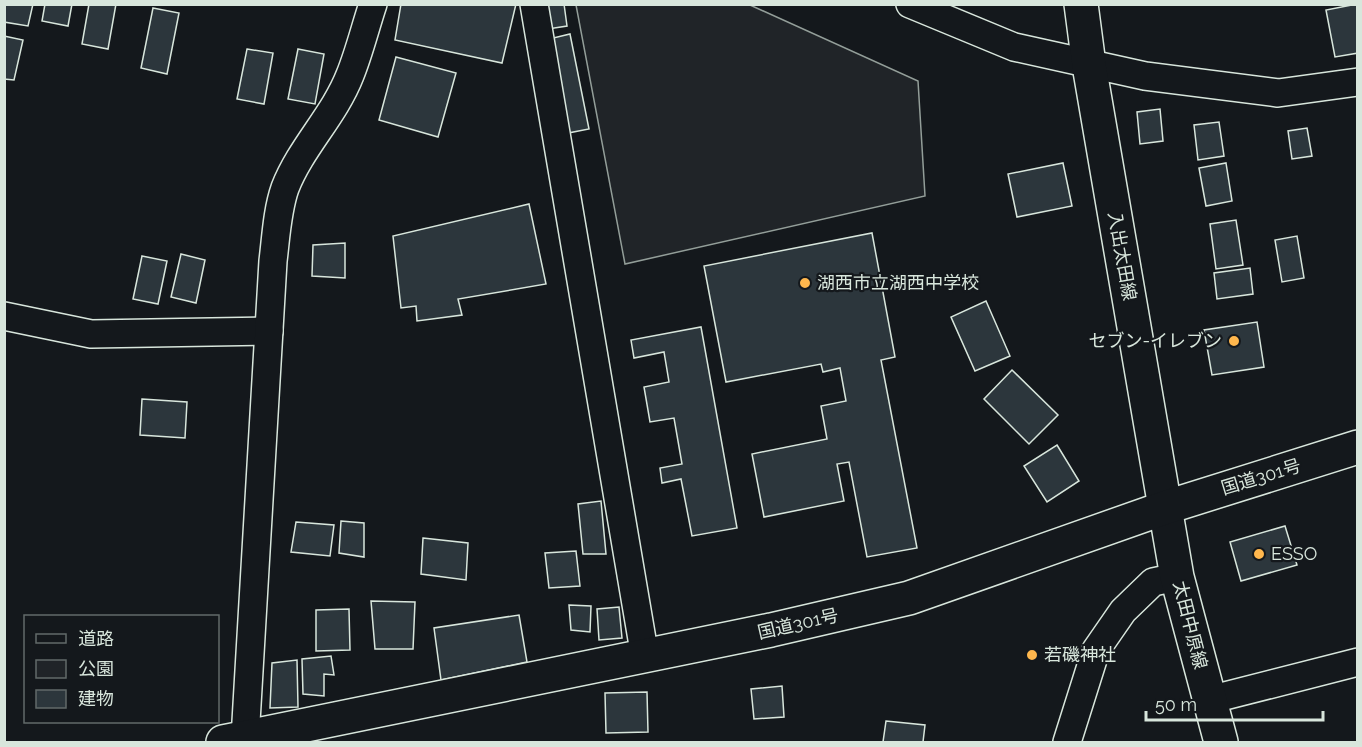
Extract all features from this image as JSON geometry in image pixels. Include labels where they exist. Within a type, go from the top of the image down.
[{"type":"main road","name":"入出太田線","points":[[1081,4],[1089,65],[1167,507]]},
{"type":"main road","name":"国道301号","points":[[234,741],[458,693],[645,657],[909,597],[1167,507],[1358,447]]},
{"type":"main road","name":"太田中原線","points":[[1167,507],[1177,577],[1221,742]]},
{"type":"street","points":[[234,741],[278,218],[285,188],[301,158],[327,122],[350,75],[373,4]]},
{"type":"street","points":[[534,4],[645,657]]},
{"type":"street","points":[[910,4],[1014,47],[1145,76],[1278,93],[1358,82]]},
{"type":"street","points":[[4,316],[91,334],[269,331]]},
{"type":"street","points":[[1067,742],[1096,650],[1123,610],[1153,582],[1177,577]]},
{"type":"street","points":[[1209,700],[1358,662]]},
{"type":"green space","points":[[576,5],[750,5],[918,81],[925,196],[625,264]]},
{"type":"building","points":[[4,4],[33,4],[28,26],[4,22]]},
{"type":"building","points":[[45,4],[72,4],[68,26],[42,21]]},
{"type":"building","points":[[89,4],[116,4],[108,49],[82,44]]},
{"type":"building","points":[[401,4],[516,4],[502,63],[395,40]]},
{"type":"building","points":[[544,4],[564,4],[567,26],[548,29]]},
{"type":"building","points":[[1357,4],[1358,53],[1335,57],[1326,10]]},
{"type":"building","points":[[153,8],[179,13],[167,74],[141,68]]},
{"type":"building","points":[[570,34],[589,129],[568,133],[549,39]]},
{"type":"building","points":[[4,36],[23,40],[14,80],[4,79]]},
{"type":"building","points":[[247,49],[273,53],[264,104],[237,99]]},
{"type":"building","points":[[298,49],[324,54],[315,104],[288,99]]},
{"type":"building","points":[[396,57],[456,73],[438,137],[379,120]]},
{"type":"building","points":[[1160,109],[1163,141],[1140,144],[1137,112]]},
{"type":"building","points":[[1219,122],[1224,156],[1198,160],[1194,125]]},
{"type":"building","points":[[1307,128],[1312,156],[1292,159],[1288,131]]},
{"type":"building","points":[[1063,163],[1072,206],[1017,217],[1008,174]]},
{"type":"building","points":[[1226,163],[1232,201],[1206,206],[1199,168]]},
{"type":"building","points":[[529,204],[546,284],[458,299],[462,315],[417,321],[416,306],[401,308],[393,236]]},
{"type":"building","points":[[1236,220],[1243,265],[1216,269],[1210,224]]},
{"type":"building","points":[[872,233],[895,357],[881,360],[917,548],[867,557],[849,462],[837,464],[844,501],[764,517],[752,454],[827,439],[821,406],[846,401],[840,368],[823,372],[821,364],[726,382],[704,266]]},
{"type":"building","points":[[1297,236],[1304,278],[1282,282],[1275,240]]},
{"type":"building","points":[[345,243],[345,278],[312,276],[313,245]]},
{"type":"building","points":[[181,254],[205,260],[196,303],[171,297]]},
{"type":"building","points":[[142,256],[167,261],[158,304],[133,299]]},
{"type":"building","points":[[1250,268],[1253,294],[1217,299],[1214,273]]},
{"type":"building","points":[[986,301],[1010,356],[975,371],[951,317]]},
{"type":"building","points":[[1257,322],[1264,367],[1212,375],[1204,330]]},
{"type":"building","points":[[701,327],[737,528],[692,536],[681,479],[662,483],[660,468],[682,464],[674,418],[650,422],[644,387],[669,382],[664,352],[634,358],[631,340]]},
{"type":"building","points":[[1012,370],[1058,415],[1029,444],[984,399]]},
{"type":"building","points":[[142,399],[187,402],[185,438],[140,435]]},
{"type":"building","points":[[1057,445],[1079,481],[1047,502],[1024,466]]},
{"type":"building","points":[[601,501],[606,554],[583,554],[578,504]]},
{"type":"building","points":[[341,521],[364,523],[364,557],[339,553]]},
{"type":"building","points":[[296,522],[334,525],[330,556],[291,552]]},
{"type":"building","points":[[1285,526],[1297,565],[1241,581],[1230,542]]},
{"type":"building","points":[[423,538],[468,543],[466,580],[421,574]]},
{"type":"building","points":[[576,551],[580,586],[549,588],[545,553]]},
{"type":"building","points":[[371,601],[415,602],[413,649],[375,649]]},
{"type":"building","points":[[569,605],[591,606],[590,632],[571,630]]},
{"type":"building","points":[[619,607],[622,638],[599,640],[597,609]]},
{"type":"building","points":[[349,609],[350,650],[316,651],[316,610]]},
{"type":"building","points":[[519,615],[527,662],[441,680],[434,628]]},
{"type":"building","points":[[331,656],[334,675],[324,674],[324,696],[303,694],[302,659]]},
{"type":"building","points":[[297,660],[298,707],[270,708],[272,663]]},
{"type":"building","points":[[782,686],[784,717],[754,719],[751,689]]},
{"type":"building","points":[[647,692],[648,732],[606,733],[605,693]]},
{"type":"building","points":[[886,721],[925,725],[923,742],[883,742]]},
{"type":"place","name":"湖西市立湖西中学校","points":[[805,283]]},
{"type":"place","name":"セブン-イレブン","points":[[1234,341]]},
{"type":"place","name":"ESSO","points":[[1259,554]]},
{"type":"place","name":"若磯神社","points":[[1032,655]]}]
